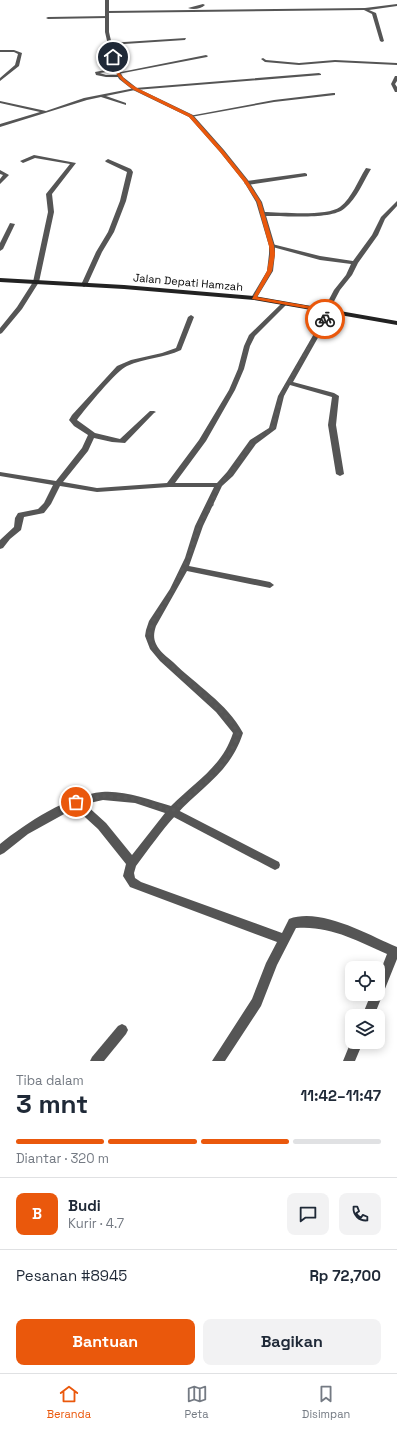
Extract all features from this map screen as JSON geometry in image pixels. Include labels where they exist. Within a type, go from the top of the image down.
[{"type":"main road","name":"Jalan Depati Hamzah","points":[[0,280],[84,284],[254,298],[397,323]]},
{"type":"street","points":[[107,0],[107,32],[118,73],[135,89],[191,116],[222,151],[247,183],[259,202],[272,246],[270,271],[254,298]]},
{"type":"street","points":[[48,18],[195,8],[200,7],[203,4]]},
{"type":"street","points":[[108,13],[365,9],[397,5]]},
{"type":"street","points":[[365,9],[374,13],[382,41]]},
{"type":"street","points":[[109,44],[185,39]]},
{"type":"street","points":[[0,52],[14,51],[20,53],[17,65],[0,80]]},
{"type":"street","points":[[118,73],[206,56]]},
{"type":"street","points":[[263,59],[265,61],[284,63],[334,61],[397,64]]},
{"type":"street","points":[[0,126],[101,96],[135,89],[319,74]]},
{"type":"street","points":[[397,77],[394,84],[397,91]]},
{"type":"street","points":[[191,116],[333,94]]},
{"type":"street","points":[[101,96],[124,104]]},
{"type":"street","points":[[0,102],[46,112]]},
{"type":"street","points":[[0,332],[20,308],[36,282],[51,212],[49,194],[73,163],[34,156],[23,161]]},
{"type":"street","points":[[84,284],[99,252],[111,232],[123,201],[130,172],[129,170],[108,161]]},
{"type":"street","points":[[263,214],[280,212],[324,214],[336,211],[342,208],[355,191],[368,169]]},
{"type":"street","points":[[0,172],[6,175],[0,182]]},
{"type":"street","points":[[247,183],[280,177],[305,175]]},
{"type":"street","points":[[284,939],[137,886],[130,881],[128,871],[132,863],[172,811],[219,769],[236,744],[238,733],[226,717],[167,662],[152,645],[149,637],[150,630],[154,619],[168,599],[184,568],[199,526],[211,506],[219,485],[230,474],[253,442],[272,429],[281,396],[328,311],[337,290],[349,275],[355,263],[375,235],[383,218],[397,203]]},
{"type":"street","points":[[0,249],[12,224]]},
{"type":"street","points":[[272,246],[320,258],[355,263]]},
{"type":"street","points":[[169,485],[202,441],[232,390],[241,369],[247,346],[252,335],[285,303]]},
{"type":"street","points":[[152,412],[122,441],[92,435],[74,423],[73,420],[119,367],[126,364],[168,355],[179,349],[191,317]]},
{"type":"street","points":[[289,383],[336,396],[332,425],[340,474]]},
{"type":"street","points":[[0,546],[7,537],[18,528],[19,518],[21,515],[41,511],[47,504],[57,484],[85,449],[92,435]]},
{"type":"street","points":[[0,474],[97,490],[169,485],[219,485]]},
{"type":"street","points":[[184,568],[270,585]]},
{"type":"street","points":[[0,850],[24,831],[76,802],[103,796],[135,799],[172,811],[275,865]]},
{"type":"street","points":[[76,802],[102,826],[132,863]]},
{"type":"street","points":[[218,1061],[257,1002],[272,963],[293,923],[304,921],[321,922],[395,952],[385,975]]},
{"type":"street","points":[[96,1061],[122,1030]]},
{"type":"street","points":[[349,1061],[354,1049]]},
{"type":"way so far","points":[[76,802],[103,796],[135,799],[172,811],[219,769],[236,744],[238,733],[231,722],[213,703],[167,662],[152,645],[149,637],[150,630],[154,619],[168,599],[188,558],[199,526],[211,506],[219,485],[230,474],[253,442],[272,429],[281,396],[325,319]]},
{"type":"route","points":[[113,57],[115,68],[121,78],[128,84],[135,89],[191,116],[246,181],[259,202],[272,246],[272,254],[270,271],[254,298],[330,311],[325,319]]}]
